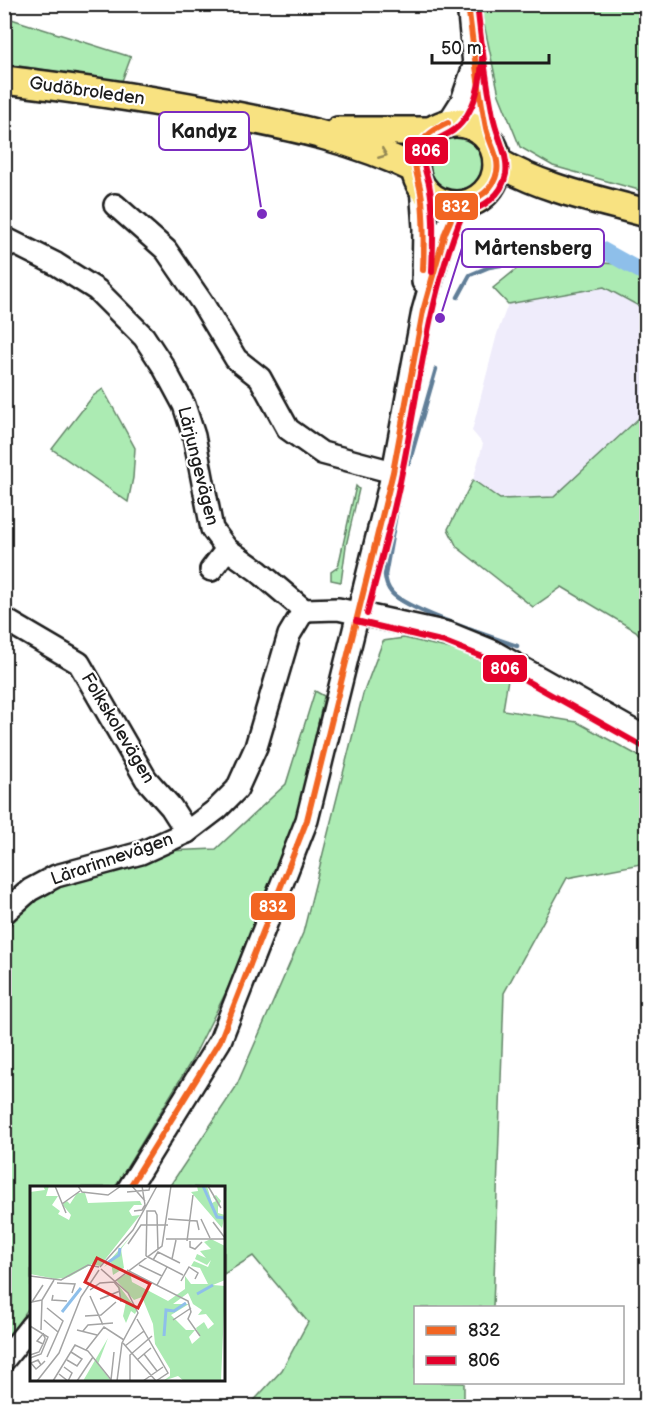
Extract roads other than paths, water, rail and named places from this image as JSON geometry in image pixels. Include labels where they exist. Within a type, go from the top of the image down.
[{"type":"main road","name":"Gudöbroleden","points":[[4,80],[174,104],[311,130],[382,153],[418,178]]},
{"type":"main road","points":[[484,195],[498,173],[496,154],[488,137],[477,128],[457,122],[439,127],[420,142],[416,154],[418,178],[432,198],[446,204],[457,206],[484,195],[565,191]]},
{"type":"main road","name":"Gudöbroleden","points":[[311,130],[439,127]]},
{"type":"main road","points":[[498,162],[519,175],[565,191],[646,213]]},
{"type":"street","points":[[468,4],[474,65],[488,137]]},
{"type":"street","points":[[439,127],[462,101],[474,65]]},
{"type":"street","points":[[418,178],[424,228],[423,310]]},
{"type":"street","points":[[115,205],[166,250],[203,304],[226,362],[260,378],[288,429],[322,453],[393,471]]},
{"type":"street","points":[[130,1186],[220,1041],[307,820],[393,471],[423,310],[445,233],[457,206]]},
{"type":"street","name":"Lärjungevägen","points":[[4,238],[56,264],[97,290],[151,346],[184,405],[194,436],[212,530],[227,549],[258,571],[304,610]]},
{"type":"street","points":[[211,570],[227,549]]},
{"type":"street","points":[[304,610],[338,609],[358,612],[448,633],[492,651],[646,738]]},
{"type":"street","name":"Lärarinnevägen","points":[[4,913],[30,890],[56,876],[141,853],[187,832],[217,809],[237,789],[256,747],[289,635],[304,610]]},
{"type":"street","name":"Folkskolevägen","points":[[4,620],[79,663],[146,779],[171,807],[187,832]]},
{"type":"street","points":[[4,1360],[30,1328]]},
{"type":"waterway","points":[[458,297],[470,275],[489,267],[599,248]]},
{"type":"waterway","points":[[599,248],[646,274]]},
{"type":"waterway","points":[[409,463],[436,369]]},
{"type":"waterway","points":[[399,497],[385,575],[392,593],[431,615],[517,646]]},
{"type":"place","name":"Kandyz","points":[[262,214]]},
{"type":"place","name":"Mårtensberg","points":[[440,318]]}]
